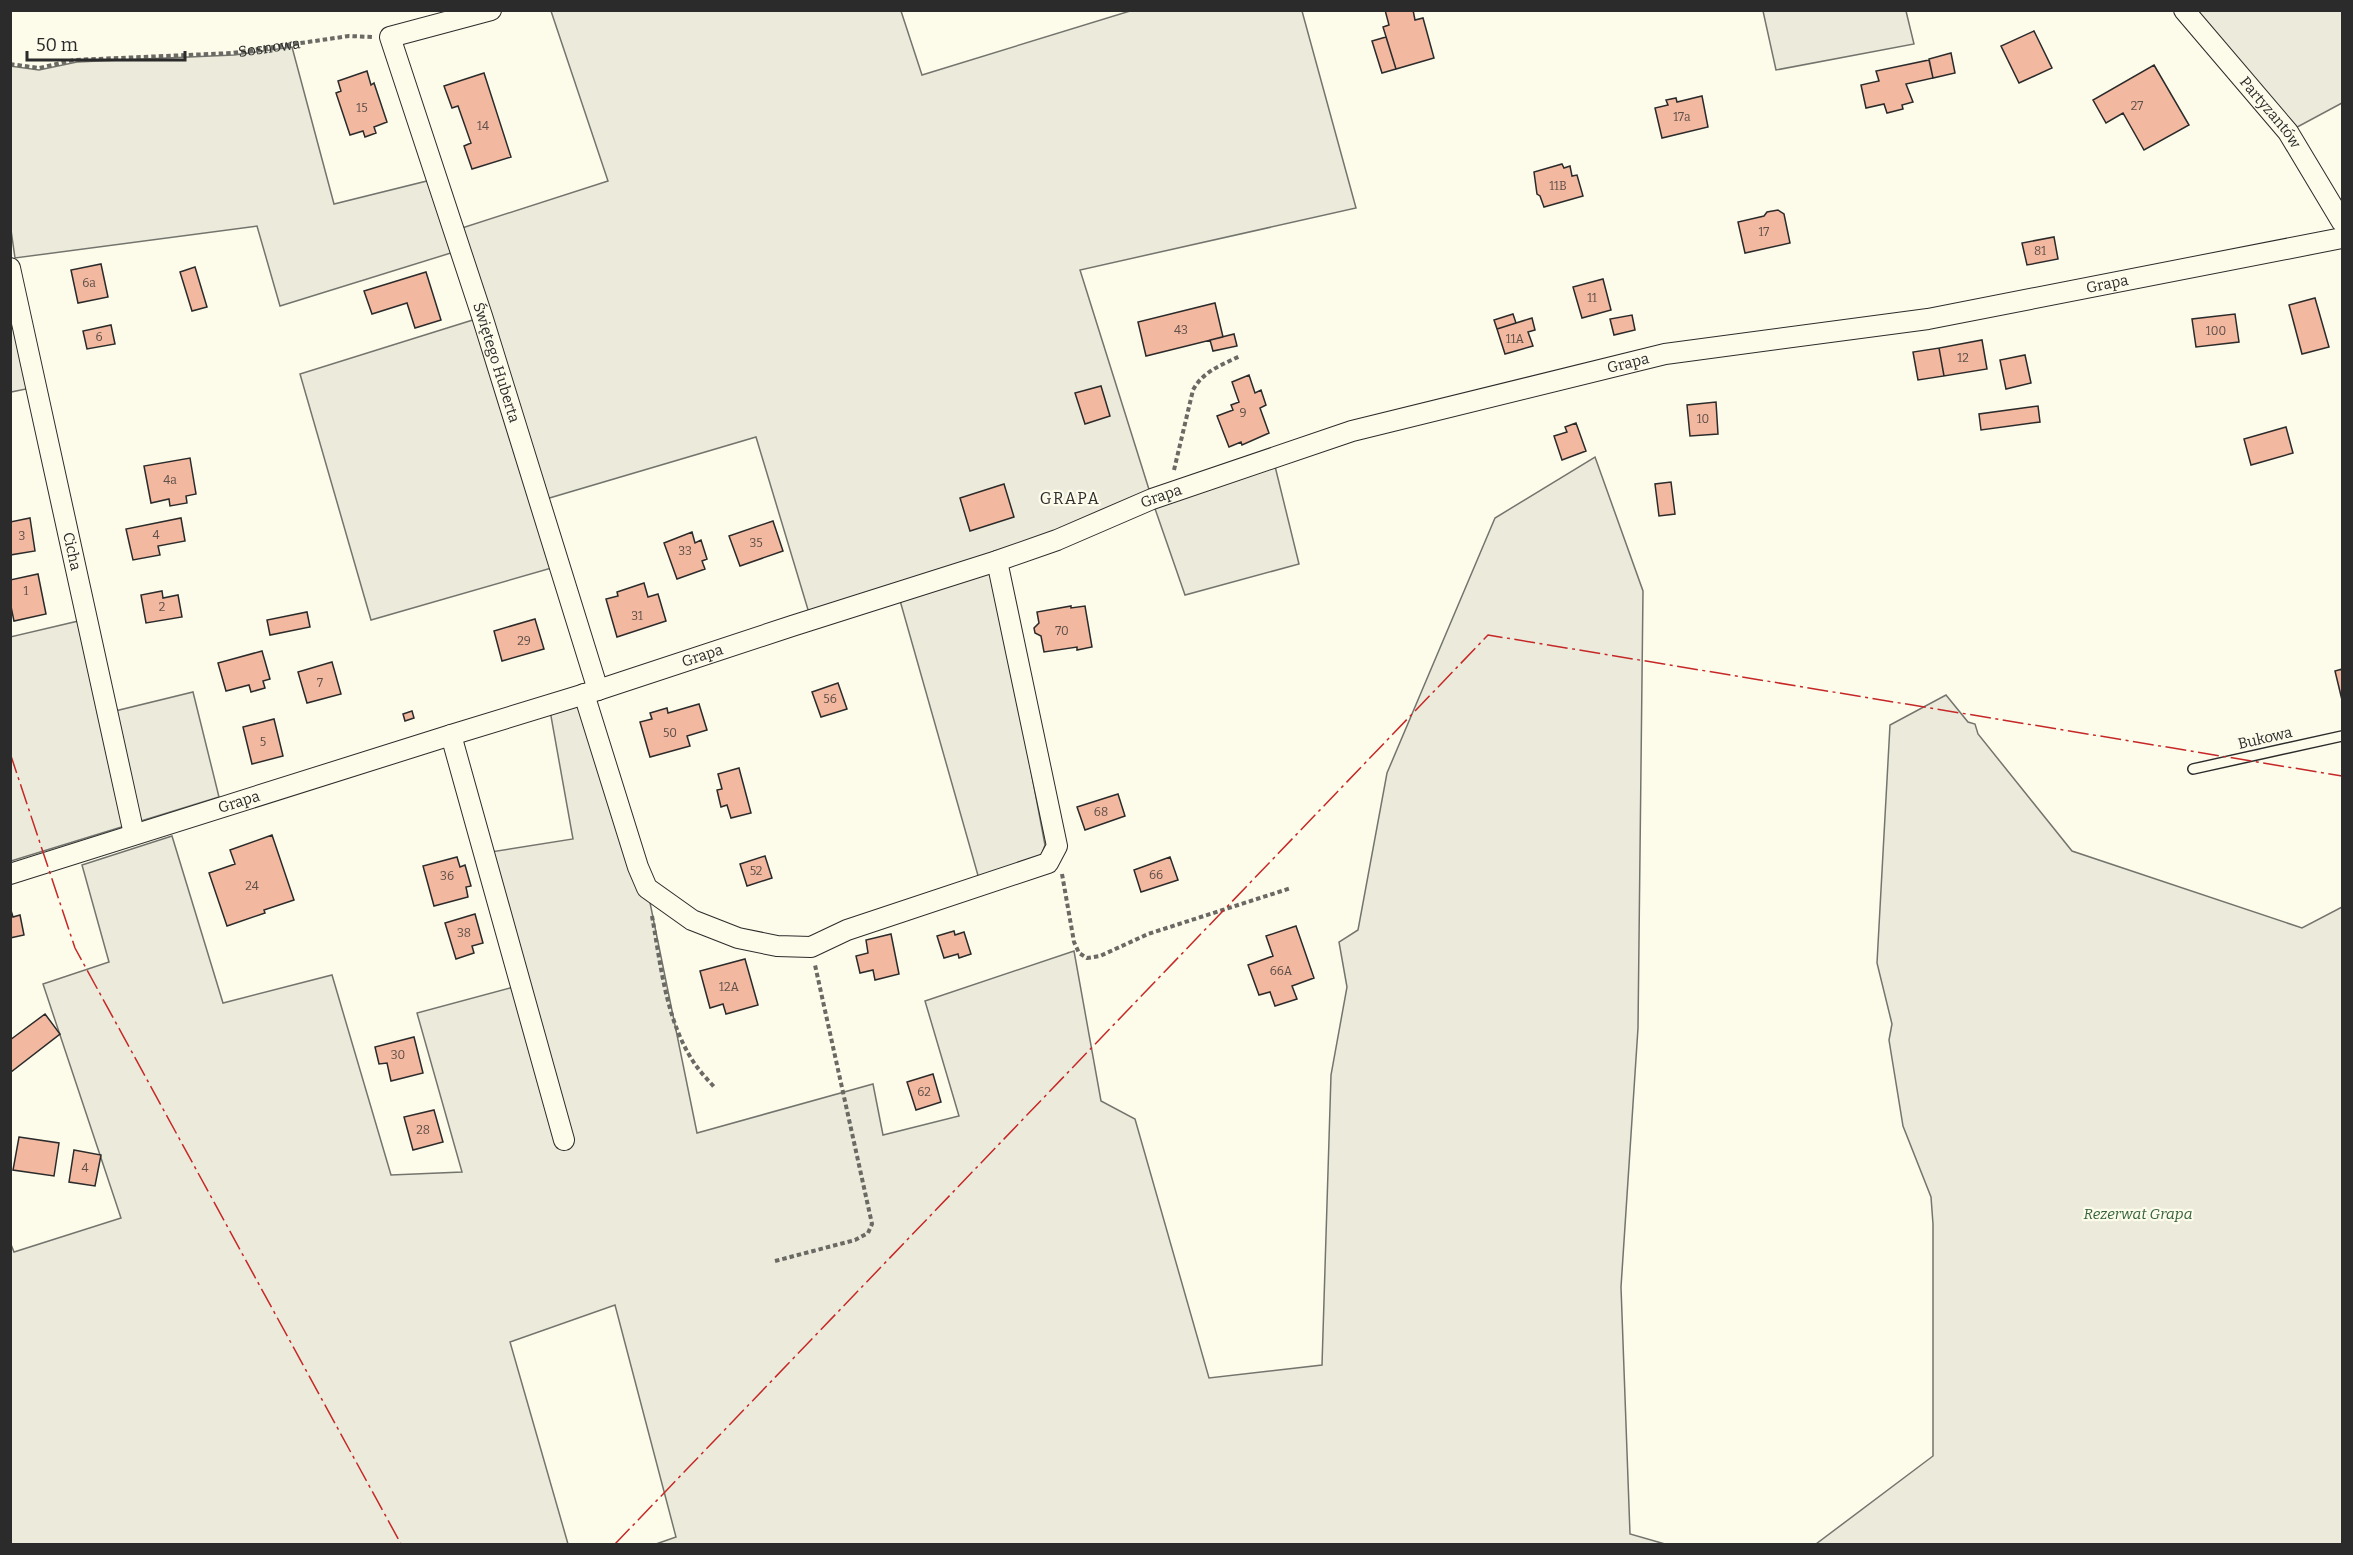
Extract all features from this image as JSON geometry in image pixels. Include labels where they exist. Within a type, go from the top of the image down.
[{"type":"street","points":[[390,37],[491,10]]},
{"type":"street","name":"Partyzantów","points":[[2184,10],[2288,132],[2343,222]]},
{"type":"street","name":"Świętego Huberta","points":[[390,37],[482,316],[591,692],[638,867],[647,888]]},
{"type":"street","name":"Grapa","points":[[10,874],[591,692],[845,608],[997,561],[1057,540],[1168,494],[1352,432],[1665,354],[1928,319],[2343,238]]},
{"type":"street","name":"Cicha","points":[[10,268],[134,834]]},
{"type":"street","points":[[647,888],[692,920],[738,938],[777,946],[811,947],[847,930],[1048,863],[1057,846],[997,561]]},
{"type":"street","points":[[451,735],[564,1140]]},
{"type":"lane","name":"Bukowa","points":[[2193,769],[2343,736]]},
{"type":"path","name":"Sosnowa","points":[[10,64],[39,68],[74,60],[232,53],[349,36],[390,37]]},
{"type":"path","points":[[1168,494],[1193,390],[1198,380],[1240,356]]},
{"type":"path","points":[[1052,855],[1061,871],[1074,942],[1079,953],[1087,957],[1100,956],[1148,934],[1290,888]]},
{"type":"path","points":[[647,888],[665,986],[679,1035],[697,1066],[715,1088]]},
{"type":"path","points":[[776,1261],[855,1240],[868,1233],[872,1224],[811,947]]},
{"type":"green space","points":[[551,11],[901,11],[922,75],[1130,11],[1302,11],[1356,208],[1080,270],[1152,499],[1273,458],[1299,564],[1185,595],[1152,500],[1052,536],[809,613],[756,437],[546,499],[462,228],[608,181]]},
{"type":"green space","points":[[1763,11],[1906,11],[1914,44],[1776,70]]},
{"type":"green space","points":[[2191,11],[2342,11],[2342,103],[2288,132]]},
{"type":"green space","points":[[292,47],[334,204],[431,180],[454,252],[280,306],[257,226],[15,258],[10,223],[10,66],[39,70],[77,62],[234,55]]},
{"type":"green space","points":[[10,291],[36,387],[11,392]]},
{"type":"green space","points":[[476,319],[555,567],[371,620],[300,374]]},
{"type":"green space","points":[[1595,457],[1643,591],[1638,1028],[1621,1287],[1630,1534],[1665,1544],[656,1544],[676,1537],[615,1305],[510,1342],[568,1544],[11,1544],[10,1242],[14,1252],[121,1218],[43,984],[109,962],[82,865],[172,836],[223,1003],[332,975],[391,1175],[462,1172],[417,1013],[521,985],[484,853],[573,839],[549,705],[584,694],[647,888],[697,1133],[873,1084],[883,1135],[959,1116],[925,1001],[1074,951],[1101,1101],[1135,1119],[1209,1378],[1322,1365],[1331,1075],[1347,987],[1339,942],[1358,930],[1387,773],[1495,518]]},
{"type":"green space","points":[[993,568],[1045,845],[1041,856],[979,879],[899,597]]},
{"type":"green space","points":[[87,619],[115,711],[193,692],[219,797],[11,861],[10,637]]},
{"type":"green space","name":"Rezerwat Grapa","points":[[1946,695],[1968,722],[1975,724],[1978,734],[2072,851],[2302,928],[2342,907],[2342,1544],[1816,1544],[1933,1456],[1931,1197],[1903,1126],[1889,1040],[1892,1024],[1877,963],[1890,725]]},
{"type":"building","points":[[1385,10],[1413,10],[1415,20],[1423,18],[1434,58],[1396,69],[1383,27],[1389,25]]},
{"type":"building","points":[[2034,31],[2052,68],[2019,83],[2001,46]]},
{"type":"building","points":[[1386,37],[1396,69],[1382,73],[1372,41]]},
{"type":"building","points":[[1951,53],[1955,73],[1933,78],[1929,59]]},
{"type":"building","points":[[1929,60],[1933,78],[1906,84],[1913,102],[1902,105],[1903,109],[1887,113],[1884,104],[1866,108],[1861,85],[1879,81],[1876,71]]},
{"type":"building","points":[[2154,65],[2189,125],[2144,150],[2123,113],[2106,123],[2093,100]]},
{"type":"building","points":[[367,71],[371,85],[374,83],[387,122],[374,127],[376,133],[365,137],[363,131],[350,135],[336,93],[341,91],[338,81]]},
{"type":"building","points":[[484,73],[511,157],[472,169],[464,146],[471,143],[458,106],[452,108],[444,86]]},
{"type":"building","points":[[1702,96],[1708,127],[1662,138],[1655,108],[1668,105],[1666,100],[1676,98],[1677,102]]},
{"type":"building","points":[[1562,164],[1564,168],[1570,166],[1572,176],[1577,175],[1583,196],[1544,207],[1537,194],[1534,172]]},
{"type":"building","points":[[1778,210],[1784,214],[1790,243],[1745,253],[1738,222]]},
{"type":"building","points":[[2054,237],[2058,259],[2027,265],[2022,243]]},
{"type":"building","points":[[101,264],[108,297],[78,303],[71,270]]},
{"type":"building","points":[[195,267],[207,307],[192,311],[180,272]]},
{"type":"building","points":[[426,272],[441,320],[415,328],[407,303],[372,314],[364,291]]},
{"type":"building","points":[[1603,279],[1611,310],[1582,318],[1573,287]]},
{"type":"building","points":[[2315,298],[2329,347],[2302,354],[2289,305]]},
{"type":"building","points":[[1215,303],[1223,337],[1146,356],[1138,322]]},
{"type":"building","points":[[1513,314],[1516,323],[1497,329],[1494,320]]},
{"type":"building","points":[[2235,314],[2239,342],[2196,347],[2192,319]]},
{"type":"building","points":[[1632,315],[1635,330],[1614,335],[1610,319]]},
{"type":"building","points":[[1532,318],[1535,330],[1528,332],[1533,346],[1505,354],[1497,329]]},
{"type":"building","points":[[111,325],[115,344],[87,349],[83,331]]},
{"type":"building","points":[[1234,334],[1237,346],[1213,351],[1210,340]]},
{"type":"building","points":[[1982,340],[1987,369],[1944,376],[1939,348]]},
{"type":"building","points":[[1939,348],[1944,376],[1918,380],[1913,352]]},
{"type":"building","points":[[2025,355],[2031,383],[2006,389],[2000,360]]},
{"type":"building","points":[[1249,375],[1255,393],[1261,390],[1266,405],[1260,408],[1269,433],[1242,445],[1241,442],[1229,447],[1217,416],[1233,410],[1231,405],[1239,402],[1232,382]]},
{"type":"building","points":[[1101,386],[1110,416],[1085,424],[1075,393]]},
{"type":"building","points":[[1716,402],[1718,434],[1690,436],[1687,405]]},
{"type":"building","points":[[2038,406],[2040,422],[1981,430],[1979,414]]},
{"type":"building","points":[[1576,423],[1586,451],[1562,460],[1554,436],[1567,432],[1565,427]]},
{"type":"building","points":[[2286,427],[2293,453],[2251,465],[2244,439]]},
{"type":"building","points":[[190,458],[196,494],[186,496],[187,503],[170,506],[169,499],[151,503],[144,466]]},
{"type":"building","points":[[1671,482],[1675,514],[1659,516],[1655,484]]},
{"type":"building","points":[[1004,484],[1014,517],[970,531],[960,498]]},
{"type":"building","points":[[30,518],[35,551],[10,555],[10,522]]},
{"type":"building","points":[[181,518],[185,541],[158,546],[160,555],[133,560],[126,529]]},
{"type":"building","points":[[773,521],[783,551],[740,566],[729,536]]},
{"type":"building","points":[[692,532],[695,543],[701,540],[707,559],[702,561],[705,569],[677,579],[664,543]]},
{"type":"building","points":[[38,574],[46,614],[14,621],[10,602],[10,580]]},
{"type":"building","points":[[644,583],[648,597],[658,594],[666,621],[617,637],[606,599],[618,596],[617,592]]},
{"type":"building","points":[[162,591],[163,598],[178,595],[182,617],[146,623],[141,595]]},
{"type":"building","points":[[1071,606],[1071,608],[1085,606],[1092,647],[1044,652],[1041,636],[1035,633],[1034,628],[1039,623],[1037,612]]},
{"type":"building","points":[[307,612],[310,627],[270,635],[267,620]]},
{"type":"building","points":[[535,619],[544,649],[502,661],[494,631]]},
{"type":"building","points":[[262,651],[270,679],[263,681],[265,688],[251,692],[249,685],[226,691],[218,663]]},
{"type":"building","points":[[332,662],[341,694],[307,703],[298,672]]},
{"type":"building","points":[[2342,669],[2342,700],[2335,671]]},
{"type":"building","points":[[838,683],[847,709],[821,717],[812,692]]},
{"type":"building","points":[[699,704],[707,730],[687,736],[690,746],[650,757],[640,722],[652,719],[650,713],[667,708],[668,713]]},
{"type":"building","points":[[412,711],[414,718],[405,721],[403,714]]},
{"type":"building","points":[[274,719],[283,756],[252,764],[243,727]]},
{"type":"building","points":[[739,768],[751,813],[731,818],[727,805],[721,807],[717,790],[722,789],[718,774]]},
{"type":"building","points":[[1118,794],[1125,816],[1085,830],[1077,807]]},
{"type":"building","points":[[272,835],[294,900],[227,926],[209,873],[235,864],[230,850]]},
{"type":"building","points":[[765,856],[772,878],[747,886],[740,864]]},
{"type":"building","points":[[457,857],[460,867],[465,865],[471,886],[466,887],[468,897],[434,906],[423,866]]},
{"type":"building","points":[[1170,857],[1178,880],[1141,892],[1134,870]]},
{"type":"building","points":[[10,907],[13,917],[20,915],[24,935],[10,938]]},
{"type":"building","points":[[475,914],[483,943],[472,946],[474,953],[456,959],[445,923]]},
{"type":"building","points":[[1296,926],[1314,978],[1292,986],[1297,999],[1275,1006],[1270,992],[1259,995],[1248,965],[1273,956],[1266,936]]},
{"type":"building","points":[[954,931],[955,935],[964,932],[971,954],[959,958],[958,954],[944,958],[937,936]]},
{"type":"building","points":[[891,934],[899,974],[875,980],[873,970],[860,973],[856,956],[868,953],[866,940]]},
{"type":"building","points":[[745,959],[758,1005],[726,1014],[723,1004],[710,1008],[700,971]]},
{"type":"building","points":[[45,1014],[60,1034],[11,1072],[10,1040]]},
{"type":"building","points":[[414,1037],[423,1073],[391,1081],[387,1063],[379,1064],[375,1047]]},
{"type":"building","points":[[933,1074],[941,1102],[916,1110],[907,1082]]},
{"type":"building","points":[[434,1110],[443,1142],[413,1150],[404,1117]]},
{"type":"building","points":[[19,1137],[59,1143],[54,1176],[13,1170]]},
{"type":"building","points":[[74,1150],[101,1155],[95,1186],[69,1182]]},
{"type":"power","points":[[615,1544],[1488,635],[2342,776]]},
{"type":"power","points":[[10,753],[75,948],[401,1544]]},
{"type":"district","name":"GRAPA","points":[[1070,498]]}]
